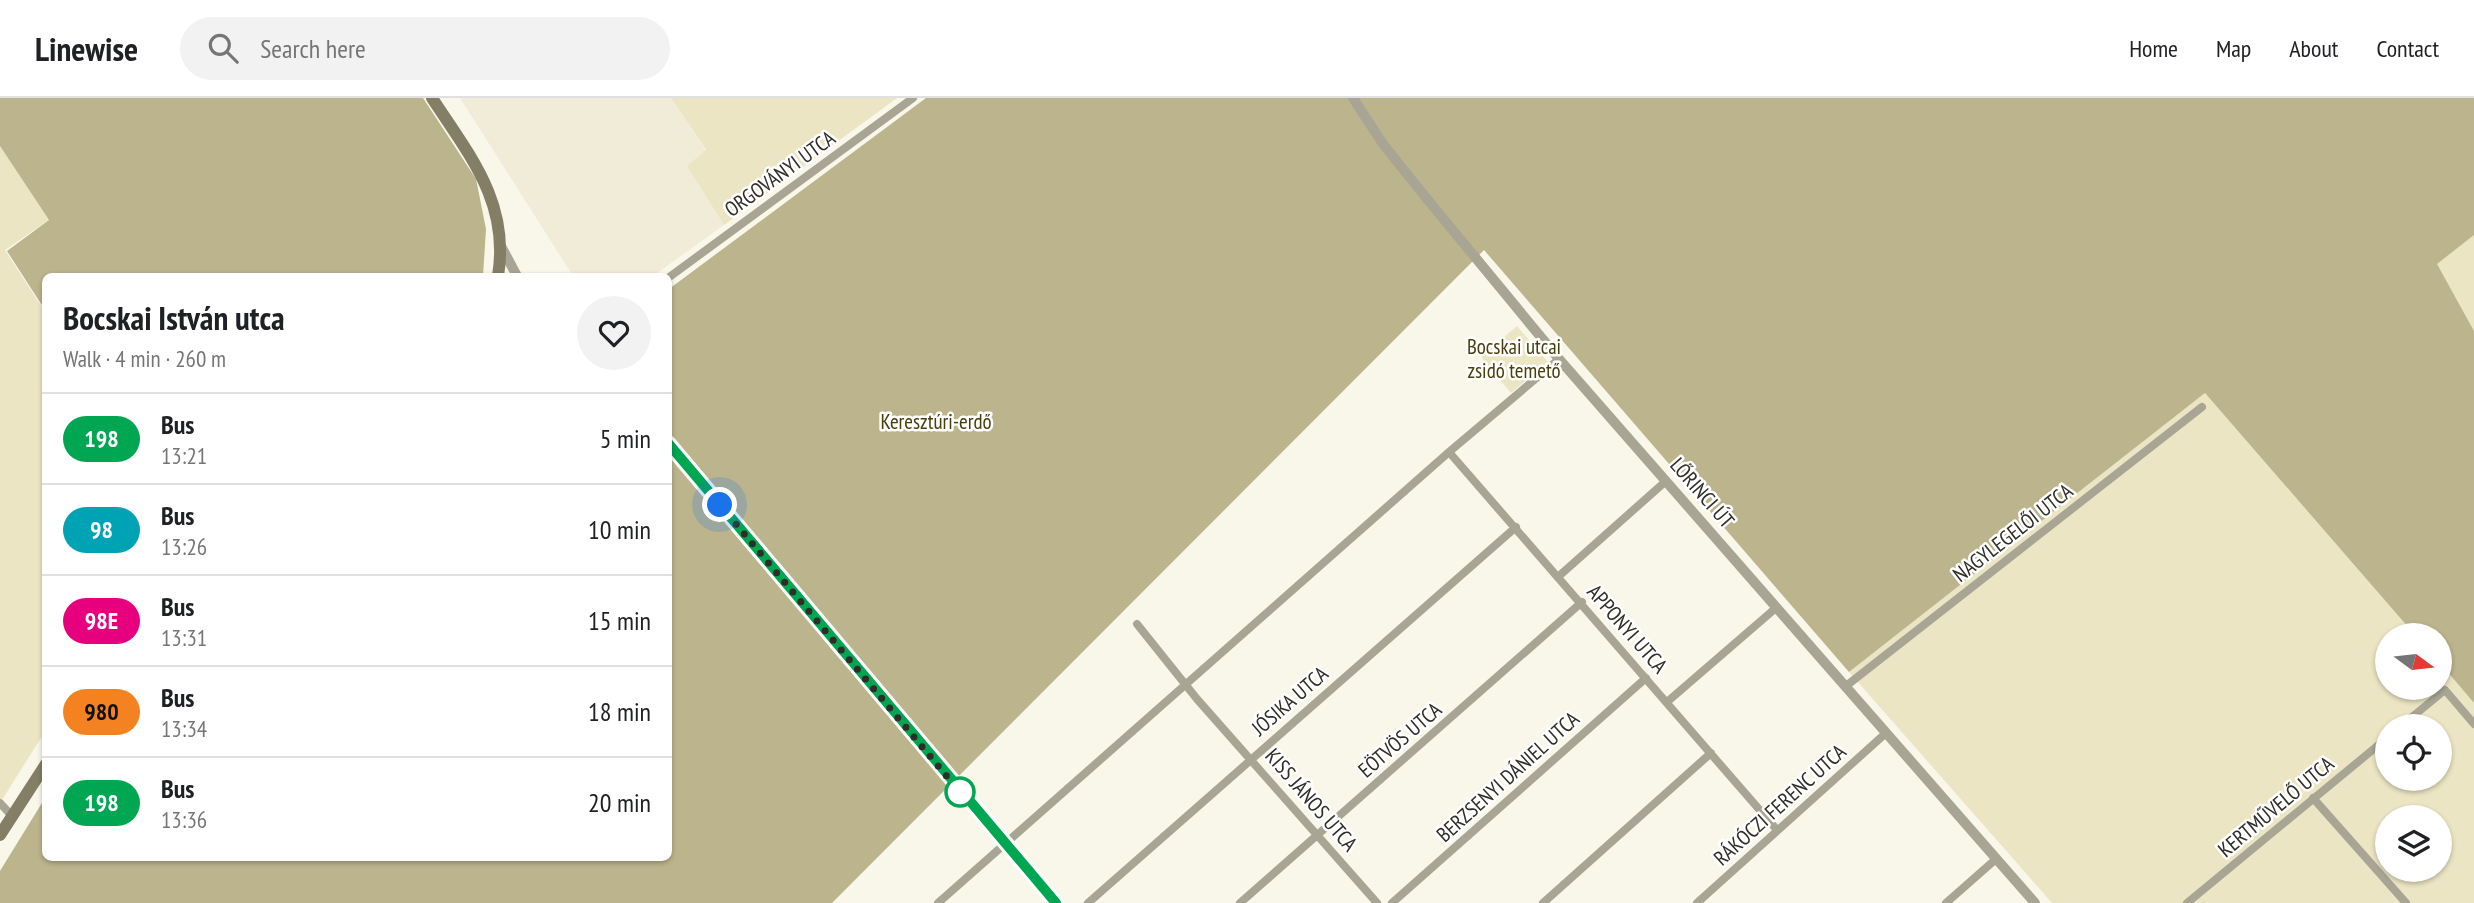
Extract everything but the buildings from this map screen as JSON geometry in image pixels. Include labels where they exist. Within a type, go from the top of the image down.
[{"type":"main road","points":[[432,98],[478,167],[491,196],[500,242],[498,273]]},
{"type":"main road","points":[[0,835],[42,770]]},
{"type":"street","name":"LŐRINCI ÚT","points":[[1353,98],[1383,144],[1559,359],[2035,903]]},
{"type":"street","name":"ORGOVÁNYI UTCA","points":[[672,275],[907,100]]},
{"type":"street","points":[[500,242],[515,273]]},
{"type":"street","points":[[938,903],[1449,452],[1559,359]]},
{"type":"street","name":"NAGYLEGELŐI UTCA","points":[[1846,686],[2202,407]]},
{"type":"street","points":[[672,449],[1056,903]]},
{"type":"street","name":"APPONYI UTCA","points":[[1449,452],[1777,830]]},
{"type":"street","points":[[1559,576],[1666,481]]},
{"type":"street","name":"JÓSIKA UTCA","points":[[1088,903],[1516,527]]},
{"type":"street","name":"EÖTVÖS UTCA","points":[[1240,903],[1582,603]]},
{"type":"street","points":[[1667,702],[1777,607]]},
{"type":"street","name":"KISS JÁNOS UTCA","points":[[1137,624],[1197,699],[1377,903]]},
{"type":"street","name":"BERZSENYI DÁNIEL UTCA","points":[[1392,903],[1646,678]]},
{"type":"street","points":[[2416,714],[2445,690],[2474,724]]},
{"type":"street","name":"RÁKÓCZI FERENC UTCA","points":[[1697,903],[1886,733]]},
{"type":"street","name":"KERTMŰVELŐ UTCA","points":[[2187,903],[2198,899],[2375,748]]},
{"type":"street","points":[[1543,903],[1711,753]]},
{"type":"street","points":[[2313,799],[2406,903]]},
{"type":"street","points":[[0,803],[12,816]]},
{"type":"street","points":[[1946,903],[1996,859]]},
{"type":"shaded area","points":[[460,98],[671,98],[706,151],[688,166],[724,225],[657,273],[571,273]]},
{"type":"green space","points":[[0,98],[423,98],[476,179],[486,229],[483,273],[42,273],[42,305],[7,251],[49,220],[0,146]]},
{"type":"green space","points":[[671,98],[897,98],[724,225],[687,166],[706,150]]},
{"type":"green space","name":"Keresztúri-erdő","points":[[926,98],[2474,98],[2474,235],[2437,264],[2474,331],[2474,703],[2452,677],[2452,623],[2405,623],[2205,393],[1849,672],[1484,250],[832,903],[0,903],[0,871],[42,803],[42,861],[672,861],[672,287]]},
{"type":"green space","points":[[0,146],[49,220],[5,250],[42,307],[42,736],[0,803]]},
{"type":"green space","points":[[2474,235],[2474,331],[2436,264]]},
{"type":"green space","name":"Bocskai utcai zsidó temető","points":[[1517,326],[1548,362],[1511,393],[1481,357]]},
{"type":"green space","points":[[2205,393],[2405,623],[2375,623],[2375,700],[2452,700],[2452,677],[2474,703],[2474,903],[2052,903],[1849,672]]},
{"type":"bus line","name":"198","points":[[672,448],[1056,903]]},
{"type":"route","points":[[720,505],[960,792]]}]
